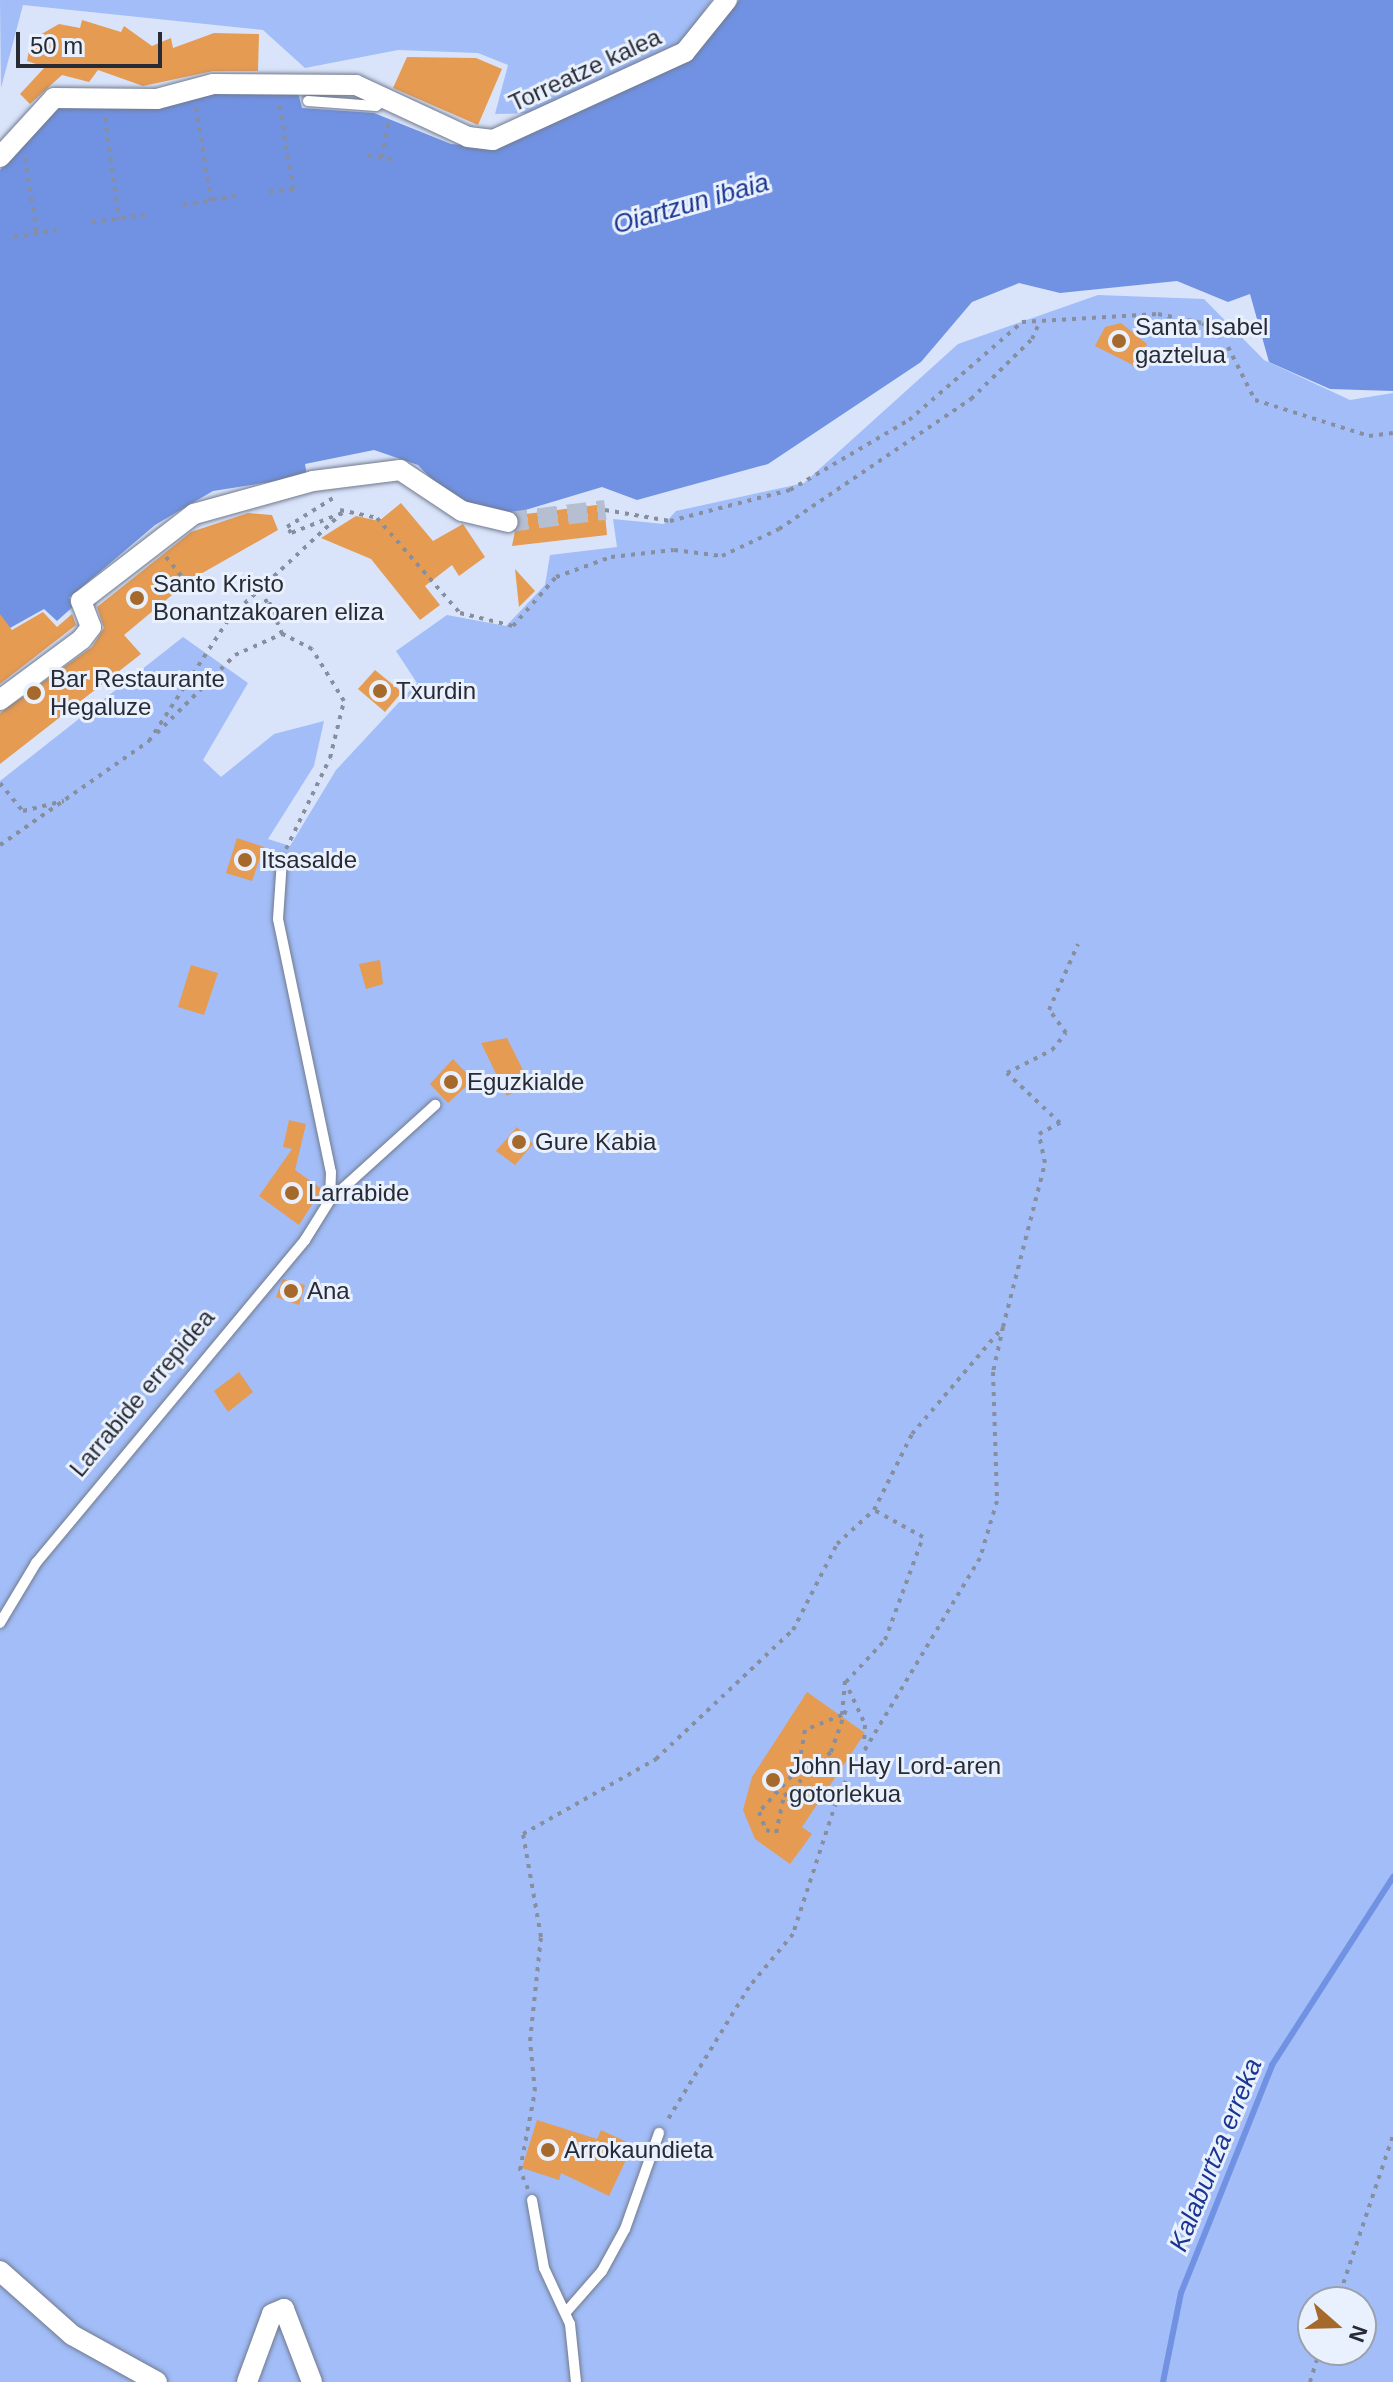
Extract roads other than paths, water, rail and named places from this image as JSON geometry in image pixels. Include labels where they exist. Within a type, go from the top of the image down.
[{"type":"street","name":"Torreatze kalea","points":[[0,157],[54,98],[157,99],[213,84],[356,85],[388,108],[468,137],[493,140],[685,52],[727,0]]},
{"type":"street","points":[[0,700],[82,639],[91,627],[81,601],[151,540],[194,514],[369,470],[400,470],[462,511],[508,522]]},
{"type":"street","points":[[0,2271],[72,2335],[157,2382]]},
{"type":"street","points":[[247,2382],[272,2314],[284,2309],[312,2382]]},
{"type":"lane","points":[[308,101],[388,108]]},
{"type":"lane","points":[[282,860],[278,919],[331,1172],[330,1200]]},
{"type":"lane","name":"Larrabide errepidea","points":[[0,1623],[36,1563],[305,1240],[330,1200],[435,1105]]},
{"type":"lane","points":[[567,2311],[602,2271],[625,2229],[659,2133]]},
{"type":"lane","points":[[532,2200],[544,2268],[567,2311],[576,2382]]},
{"type":"water","name":"Oiartzun ibaia","points":[[739,0],[1393,0],[1393,391],[1330,389],[1269,362],[1250,294],[1228,302],[1177,281],[1060,293],[1019,283],[972,302],[921,362],[768,464],[637,500],[602,487],[502,517],[446,494],[418,465],[374,450],[305,464],[307,476],[213,491],[155,525],[69,598],[76,604],[57,621],[44,609],[10,628],[0,623],[0,170],[59,107],[217,92],[298,93],[302,108],[374,113],[451,144],[500,148],[691,59]]},
{"type":"waterway","name":"Kalaburtza erreka","points":[[1163,2382],[1181,2293],[1272,2065],[1393,1877]]},
{"type":"tunnel","points":[[508,522],[605,510]]},
{"type":"place","name":"Santa Isabel gaztelua","points":[[1119,341]]},
{"type":"place","name":"Santo Kristo Bonantzakoaren eliza","points":[[137,598]]},
{"type":"place","name":"Txurdin","points":[[380,691]]},
{"type":"place","name":"Bar Restaurante Hegaluze","points":[[34,693]]},
{"type":"place","name":"Itsasalde","points":[[245,860]]},
{"type":"place","name":"Eguzkialde","points":[[451,1082]]},
{"type":"place","name":"Gure Kabia","points":[[519,1142]]},
{"type":"place","name":"Larrabide","points":[[292,1193]]},
{"type":"place","name":"Ana","points":[[291,1291]]},
{"type":"place","name":"John Hay Lord-aren gotorlekua","points":[[773,1780]]},
{"type":"place","name":"Arrokaundieta","points":[[548,2150]]}]
